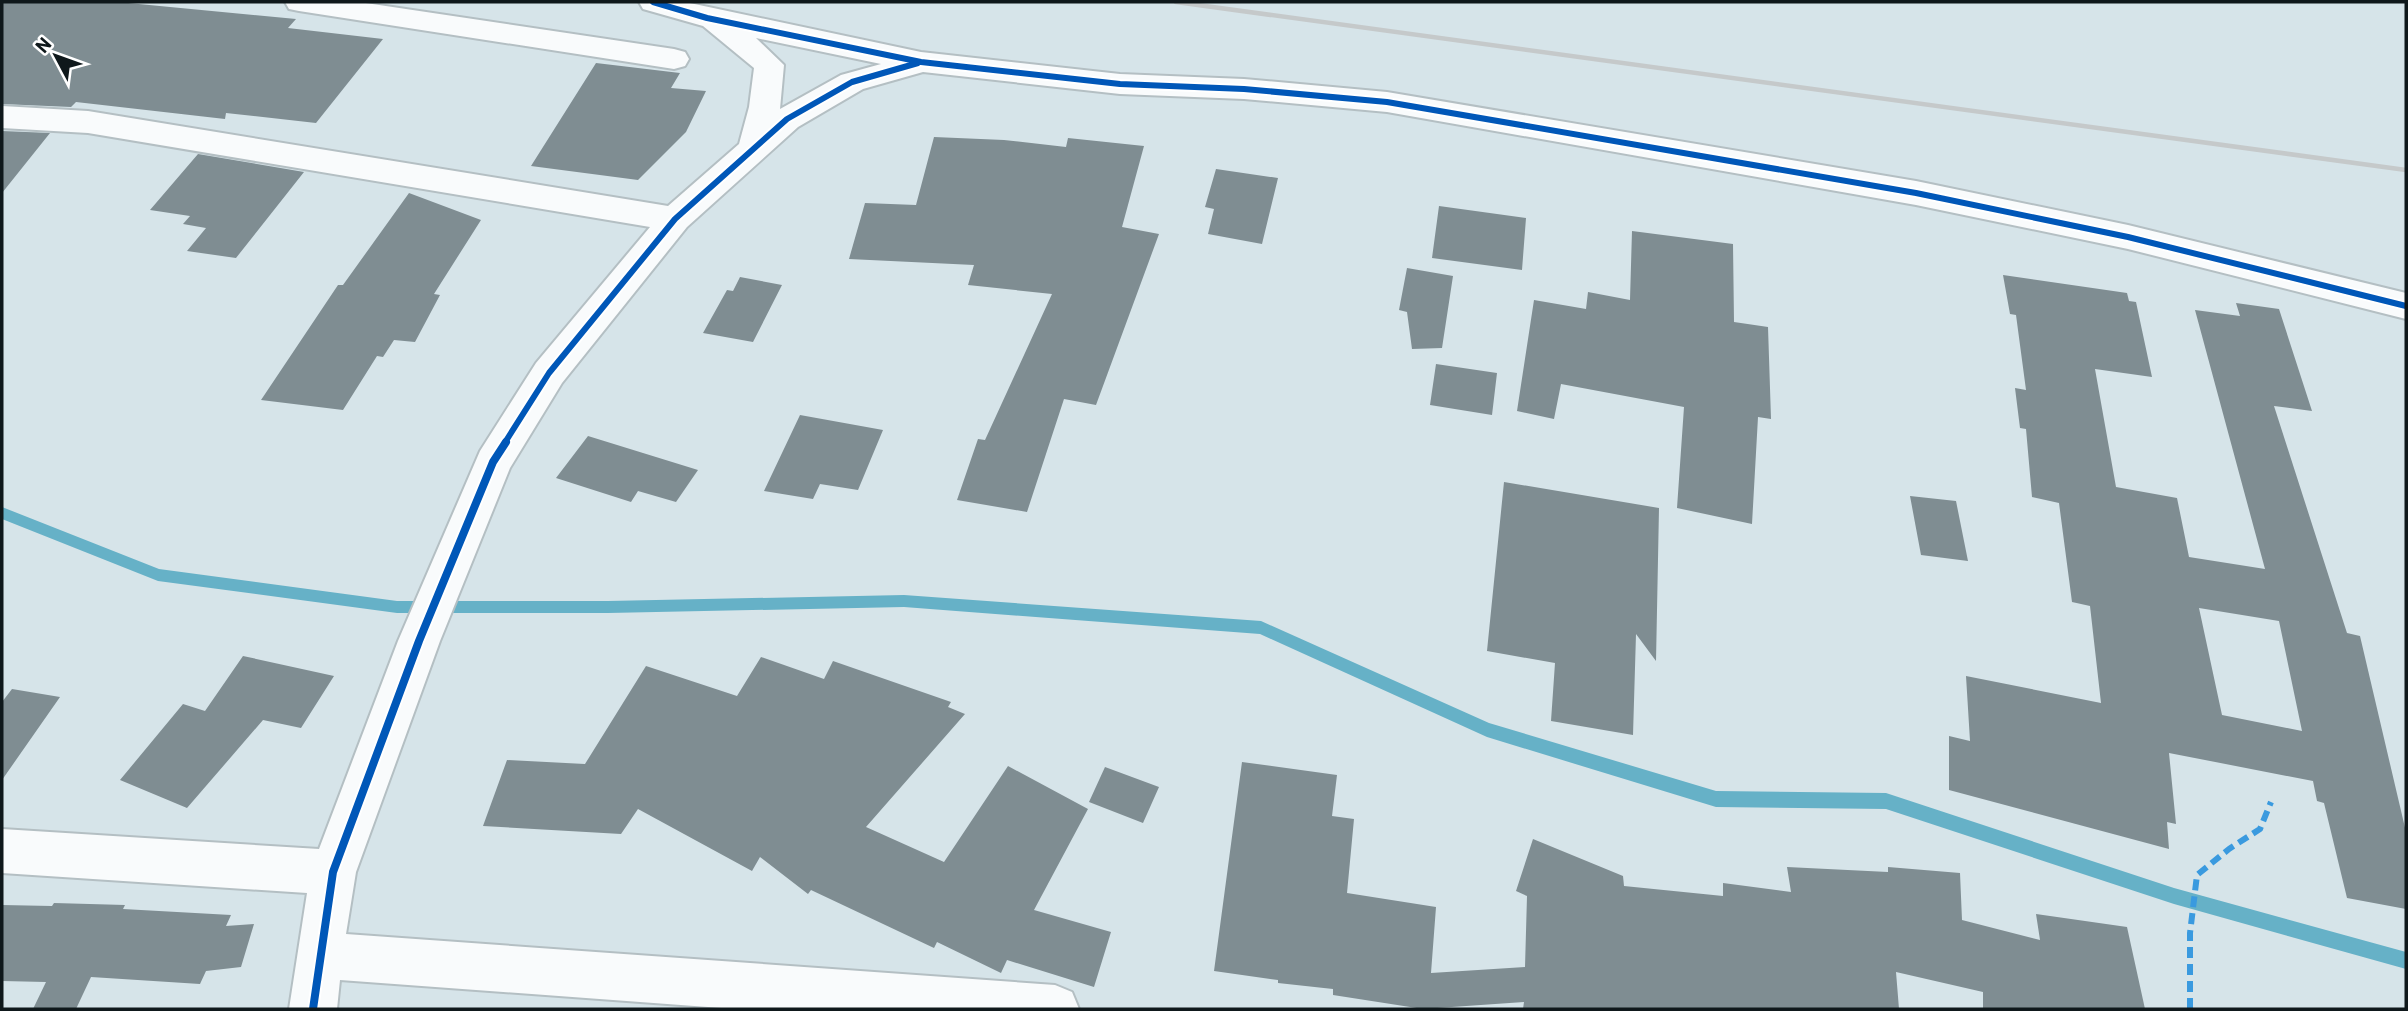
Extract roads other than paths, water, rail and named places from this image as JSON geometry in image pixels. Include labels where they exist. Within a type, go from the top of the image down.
[{"type":"street","points":[[299,2],[674,60]]},
{"type":"street","points":[[653,2],[706,19],[921,62],[1120,84],[1244,89],[1387,102],[1916,193],[2128,237],[2406,306]]},
{"type":"street","points":[[706,19],[740,40],[769,65],[765,107],[753,149]]},
{"type":"street","points":[[313,1009],[318,955],[333,872],[447,570],[493,463],[549,373],[675,219],[787,119],[852,82],[921,62]]},
{"type":"street","points":[[2,117],[88,122],[675,219]]},
{"type":"street","points":[[2,851],[333,872]]},
{"type":"street","points":[[318,955],[1055,1009]]},
{"type":"waterway","points":[[2,513],[158,575],[397,607],[608,607],[904,601],[1261,628],[1487,730],[1716,799],[1886,801],[2174,896],[2406,961]]},
{"type":"railway","points":[[1176,2],[2406,170]]}]
